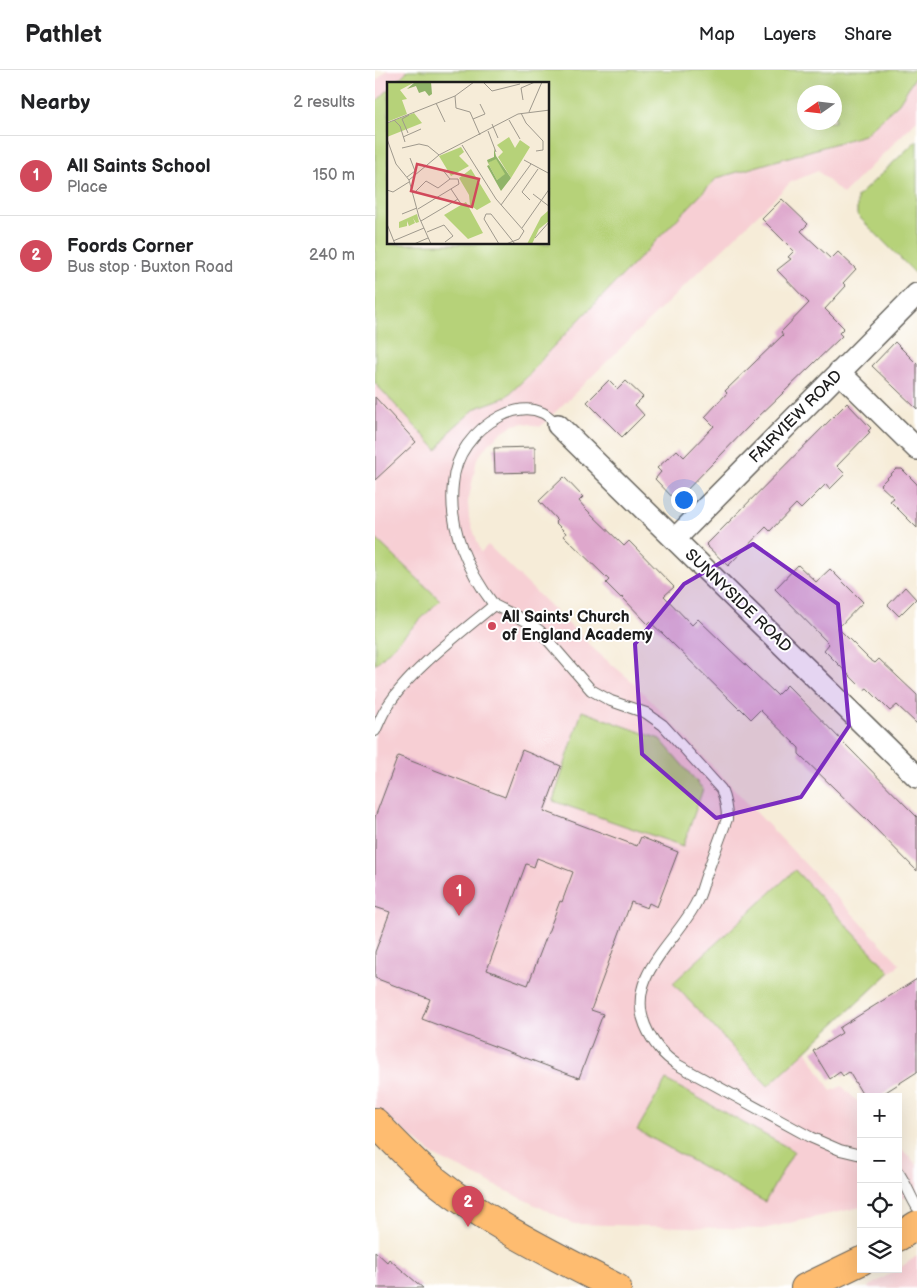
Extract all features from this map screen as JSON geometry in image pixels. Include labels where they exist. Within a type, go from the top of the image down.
[{"type":"highway","points":[[375,1122],[414,1162],[493,1221],[617,1288]]},
{"type":"highway","points":[[902,1234],[917,1225]]},
{"type":"highway","points":[[805,1288],[857,1263]]},
{"type":"street","name":"FAIRVIEW ROAD","points":[[675,540],[917,294]]},
{"type":"street","points":[[839,372],[917,449]]},
{"type":"street","name":"SUNNYSIDE ROAD","points":[[558,426],[917,777]]},
{"type":"lane","points":[[558,426],[542,413],[533,410],[508,414],[496,419],[475,436],[466,446],[460,457],[453,484],[453,518],[468,565],[482,590],[494,605],[528,622],[540,631],[591,690],[611,700],[646,713],[663,725],[721,790],[724,797],[727,819],[697,901],[651,967],[642,989],[640,1009],[646,1027],[654,1043],[668,1058],[678,1065],[810,1137],[840,1150],[857,1154]]},
{"type":"lane","points":[[375,731],[387,707],[404,685],[494,605]]},
{"type":"lane","points":[[902,1178],[917,1207]]},
{"type":"highlighted area","points":[[753,544],[838,604],[849,726],[801,797],[716,818],[642,754],[635,644],[684,584]]},
{"type":"shaded area","name":"All Saints' Church of England Academy","points":[[387,70],[917,70],[917,120],[843,194],[818,171],[791,182],[540,427],[525,423],[513,425],[488,444],[477,459],[468,502],[469,518],[481,552],[488,545],[597,652],[633,682],[900,964],[806,1050],[831,1091],[842,1086],[857,1101],[857,1208],[763,1229],[574,1224],[435,1156],[375,1107],[375,665],[439,600],[375,538],[375,82]]},
{"type":"shaded area","points":[[902,1149],[917,1165],[917,1195],[902,1198]]},
{"type":"shaded area","points":[[917,1256],[917,1288],[867,1288],[891,1273],[902,1273],[902,1266]]},
{"type":"green space","points":[[408,70],[917,70],[917,74],[899,103],[864,135],[717,178],[548,352],[529,375],[506,397],[476,408],[452,429],[437,450],[375,383],[375,103],[387,91],[387,245],[550,245],[550,82],[396,82]]},
{"type":"green space","points":[[917,140],[917,275],[857,215],[857,197]]},
{"type":"green space","points":[[375,538],[440,600],[375,665]]},
{"type":"green space","points":[[582,711],[660,739],[703,789],[683,846],[553,801]]},
{"type":"green space","points":[[795,870],[890,972],[768,1086],[673,983]]},
{"type":"green space","points":[[666,1080],[794,1151],[765,1202],[637,1130]]},
{"type":"building","points":[[782,199],[808,224],[801,231],[831,259],[838,252],[856,269],[843,283],[846,286],[825,309],[844,328],[839,333],[842,336],[753,422],[676,501],[655,479],[661,472],[657,468],[677,450],[684,457],[714,426],[705,417],[727,393],[725,391],[783,335],[781,332],[809,303],[777,270],[791,259],[788,257],[794,251],[762,219]]},
{"type":"building","points":[[895,342],[917,364],[917,409],[872,366]]},
{"type":"building","points":[[609,380],[618,389],[626,381],[643,397],[635,405],[644,415],[622,437],[587,402]]},
{"type":"building","points":[[375,397],[416,442],[375,480]]},
{"type":"building","points":[[847,403],[871,428],[868,431],[870,432],[837,466],[845,474],[830,489],[826,484],[801,509],[796,504],[770,531],[766,527],[728,566],[706,545]]},
{"type":"building","points":[[535,447],[535,472],[495,473],[494,448]]},
{"type":"building","points":[[896,469],[902,469],[917,484],[917,528],[890,501],[894,498],[880,485]]},
{"type":"building","points":[[564,477],[583,497],[579,501],[585,508],[624,546],[629,541],[674,587],[664,596],[692,625],[698,619],[777,695],[787,685],[917,817],[917,871],[799,754],[799,748],[760,710],[751,719],[664,635],[650,622],[648,624],[606,583],[609,580],[564,536],[566,533],[555,522],[557,520],[539,501]]},
{"type":"building","points":[[798,565],[816,582],[830,569],[863,602],[838,628],[869,659],[875,663],[879,659],[917,695],[917,724],[897,705],[890,711],[867,688],[864,690],[824,650],[829,644],[775,589]]},
{"type":"building","points":[[905,587],[916,599],[899,616],[888,605]]},
{"type":"building","points":[[522,750],[561,766],[544,811],[637,846],[641,837],[678,852],[657,907],[649,903],[647,908],[631,902],[591,1010],[603,1014],[579,1078],[422,1019],[430,999],[375,978],[375,952],[390,912],[375,907],[375,817],[398,756],[505,797]],"holes":[[[537,858],[573,872],[528,985],[487,970],[526,864],[534,867]]]},
{"type":"building","points":[[917,979],[917,1072],[884,1093],[862,1093],[849,1072],[843,1076],[840,1072],[830,1079],[813,1051],[842,1033],[839,1028]]},
{"type":"building","points":[[375,1251],[387,1262],[389,1259],[423,1288],[375,1288]]},
{"type":"place","name":"All Saints' Church of England Academy","points":[[492,626]]},
{"type":"place","name":"All Saints School","points":[[459,916]]},
{"type":"place","name":"Foords Corner","points":[[468,1227]]}]
